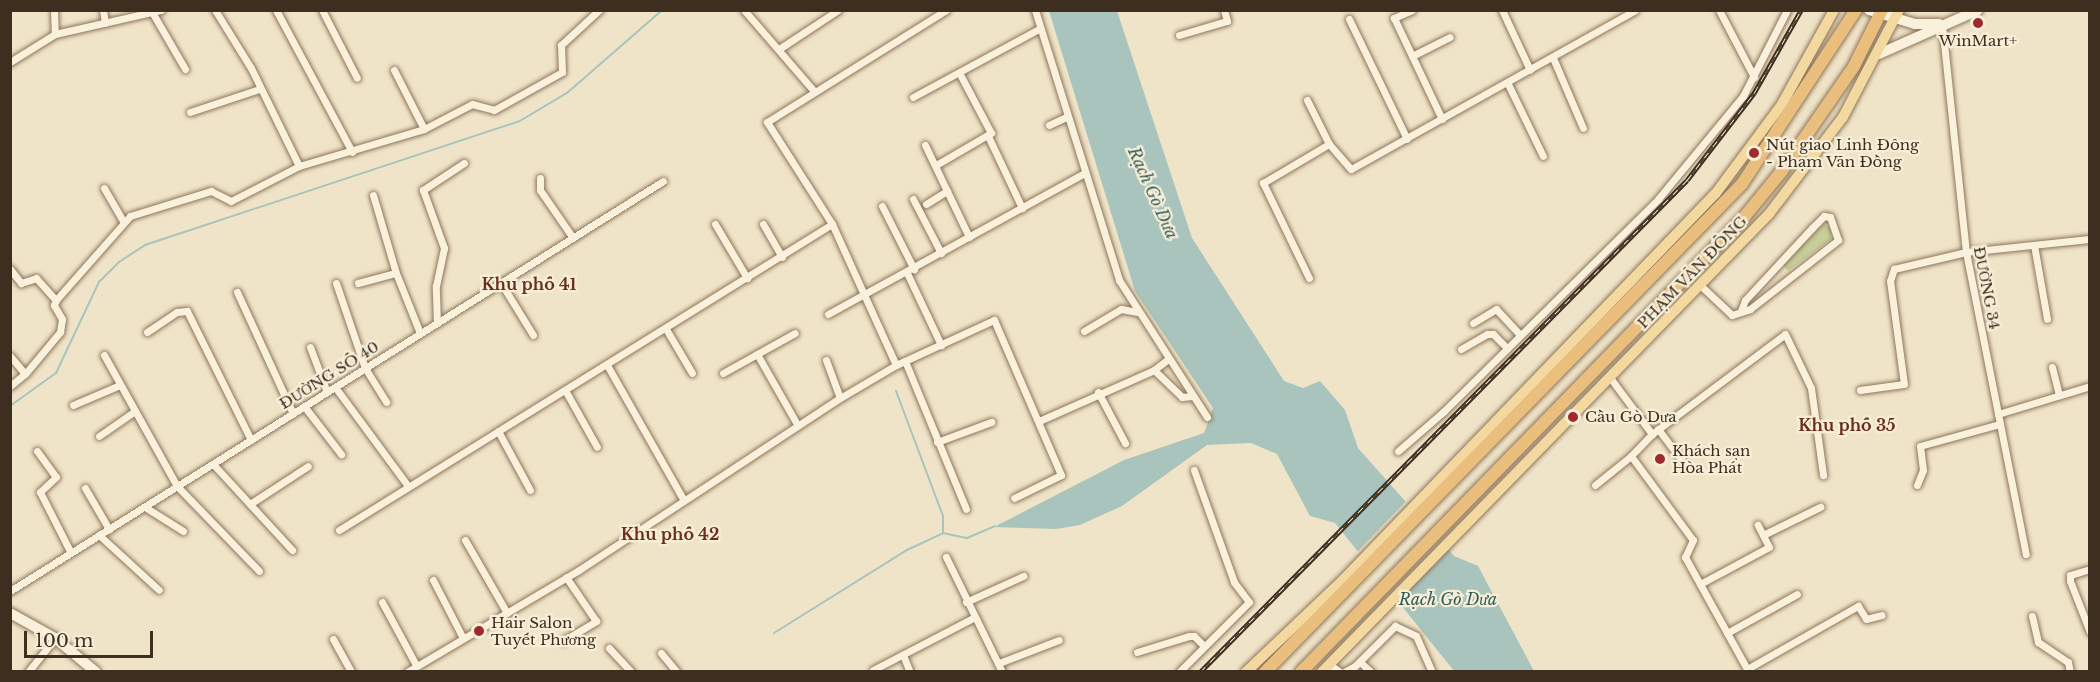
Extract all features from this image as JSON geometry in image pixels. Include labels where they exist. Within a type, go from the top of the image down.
[{"type":"highway","name":"PHẠM VĂN ĐỒNG","points":[[1435,491],[1742,184],[1856,10]]},
{"type":"highway","name":"PHẠM VĂN ĐỒNG","points":[[1463,518],[1753,207],[1854,66],[1877,12]]},
{"type":"highway","points":[[1265,672],[1332,605],[1347,584],[1435,491]]},
{"type":"highway","points":[[1301,672],[1368,604],[1463,518]]},
{"type":"main road","points":[[1435,491],[1716,193],[1782,104],[1834,10]]},
{"type":"main road","points":[[1854,66],[1942,24],[1978,10]]},
{"type":"main road","points":[[1877,12],[1898,15],[1915,24],[1942,24]]},
{"type":"main road","name":"PHẠM VĂN ĐỒNG","points":[[1463,518],[1611,379],[1769,214],[1828,139],[1879,54],[1898,15]]},
{"type":"main road","points":[[1753,207],[1769,214]]},
{"type":"main road","points":[[1326,668],[1463,518]]},
{"type":"main road","points":[[1246,672],[1289,631],[1347,584]]},
{"type":"main road","points":[[1289,631],[1332,605]]},
{"type":"main road","points":[[10,613],[55,638],[96,672]]},
{"type":"street","points":[[54,10],[55,34]]},
{"type":"street","points":[[103,10],[105,22]]},
{"type":"street","points":[[10,62],[55,34],[130,14],[161,10]]},
{"type":"street","points":[[215,10],[299,166]]},
{"type":"street","points":[[276,10],[352,152]]},
{"type":"street","points":[[322,10],[357,78]]},
{"type":"street","points":[[10,386],[25,374],[60,332],[62,319],[54,305],[56,300],[123,221],[142,211],[211,191],[231,201],[299,166],[424,129],[472,104],[494,110],[562,72],[561,45],[599,10]]},
{"type":"street","points":[[744,10],[813,90]]},
{"type":"street","points":[[779,49],[838,10]]},
{"type":"street","points":[[896,365],[832,224],[767,122],[813,90],[946,10]]},
{"type":"street","points":[[1035,10],[1112,263],[1138,312],[1207,417]]},
{"type":"street","points":[[1179,35],[1227,21],[1224,10]]},
{"type":"street","points":[[1412,10],[1394,18],[1442,120]]},
{"type":"street","points":[[1502,10],[1530,70]]},
{"type":"street","points":[[1307,100],[1329,144],[1351,169],[1508,84],[1635,10]]},
{"type":"street","points":[[1719,10],[1754,77]]},
{"type":"street","points":[[1398,450],[1508,348],[1658,200],[1717,131],[1754,77],[1787,10]]},
{"type":"street","points":[[152,12],[185,69]]},
{"type":"street","points":[[1349,19],[1407,139]]},
{"type":"street","name":"ĐƯỜNG 34","points":[[1942,24],[1966,252],[2026,554]]},
{"type":"street","points":[[913,97],[1039,29]]},
{"type":"street","points":[[1412,56],[1450,37]]},
{"type":"street","points":[[1553,57],[1583,128]]},
{"type":"street","points":[[394,70],[424,129]]},
{"type":"street","points":[[936,165],[988,136],[990,130],[961,76]]},
{"type":"street","points":[[1508,84],[1543,156]]},
{"type":"street","points":[[190,112],[259,89]]},
{"type":"street","points":[[1049,125],[1066,117]]},
{"type":"street","points":[[988,136],[1022,208]]},
{"type":"street","points":[[1309,278],[1263,183],[1329,144]]},
{"type":"street","points":[[925,145],[969,237]]},
{"type":"street","points":[[437,323],[436,286],[444,248],[423,190],[464,163]]},
{"type":"street","points":[[828,314],[865,296],[1084,173]]},
{"type":"street","points":[[540,178],[540,190],[573,238]]},
{"type":"street","name":"ĐƯỜNG SỐ 40","points":[[10,591],[663,181]]},
{"type":"street","points":[[104,188],[123,221]]},
{"type":"street","points":[[926,204],[947,191]]},
{"type":"street","points":[[373,195],[396,273],[420,333]]},
{"type":"street","points":[[913,199],[941,253]]},
{"type":"street","points":[[882,206],[941,345]]},
{"type":"street","points":[[1700,285],[1725,311],[1732,315],[1750,309],[1838,240],[1830,217],[1824,216],[1812,228],[1745,300],[1741,311]]},
{"type":"street","points":[[715,224],[747,278]]},
{"type":"street","points":[[763,224],[783,257]]},
{"type":"street","points":[[339,530],[783,257],[832,224]]},
{"type":"street","points":[[1860,390],[1904,384],[1890,275],[1894,269],[1966,252],[2090,239]]},
{"type":"street","points":[[2034,245],[2048,319]]},
{"type":"street","points":[[10,269],[21,283],[36,278],[56,300]]},
{"type":"street","points":[[358,283],[396,273]]},
{"type":"street","points":[[336,283],[365,368],[386,402]]},
{"type":"street","points":[[501,283],[533,335]]},
{"type":"street","points":[[237,292],[293,414]]},
{"type":"street","points":[[1084,331],[1121,309],[1138,312]]},
{"type":"street","points":[[1473,323],[1496,309],[1520,335]]},
{"type":"street","points":[[147,332],[177,312],[188,312],[251,440]]},
{"type":"street","points":[[407,672],[566,577],[796,424],[896,365],[994,320],[1061,475],[1014,498]]},
{"type":"street","points":[[666,329],[692,373]]},
{"type":"street","points":[[723,373],[795,333]]},
{"type":"street","points":[[1461,350],[1487,334],[1493,334],[1508,348]]},
{"type":"street","points":[[1596,486],[1655,432],[1785,334],[1811,387],[1823,475]]},
{"type":"street","points":[[310,347],[327,392]]},
{"type":"street","points":[[757,354],[796,424]]},
{"type":"street","points":[[104,355],[177,486],[259,572]]},
{"type":"street","points":[[10,356],[25,374]]},
{"type":"street","points":[[1039,422],[1098,392],[1154,370],[1168,359]]},
{"type":"street","points":[[826,360],[840,398]]},
{"type":"street","points":[[906,361],[937,442],[966,508]]},
{"type":"street","points":[[607,365],[683,499]]},
{"type":"street","points":[[2052,367],[2059,395]]},
{"type":"street","points":[[1154,370],[1182,397],[1193,396]]},
{"type":"street","points":[[1611,379],[1686,466]]},
{"type":"street","points":[[73,405],[120,385]]},
{"type":"street","points":[[1998,414],[2090,386]]},
{"type":"street","points":[[335,387],[408,486]]},
{"type":"street","points":[[566,390],[597,447]]},
{"type":"street","points":[[1098,392],[1125,443]]},
{"type":"street","points":[[304,406],[341,454]]},
{"type":"street","points":[[99,436],[135,411]]},
{"type":"street","points":[[937,442],[991,422]]},
{"type":"street","points":[[1917,485],[1923,470],[1920,446],[2000,424]]},
{"type":"street","points":[[498,431],[530,490]]},
{"type":"street","points":[[37,450],[56,477],[40,492],[71,553]]},
{"type":"street","points":[[1631,456],[1693,540],[1684,556],[1747,669],[1858,606],[1866,619],[1882,615]]},
{"type":"street","points":[[213,464],[292,550]]},
{"type":"street","points":[[250,504],[308,466]]},
{"type":"street","points":[[1179,672],[1250,602],[1234,582],[1194,470]]},
{"type":"street","points":[[85,488],[109,529]]},
{"type":"street","points":[[145,507],[183,531]]},
{"type":"street","points":[[1763,535],[1820,507]]},
{"type":"street","points":[[1700,584],[1769,547],[1758,525]]},
{"type":"street","points":[[99,535],[159,590]]},
{"type":"street","points":[[465,540],[507,613]]},
{"type":"street","points":[[946,557],[973,618],[1002,672]]},
{"type":"street","points":[[2090,569],[2070,575],[2070,581],[2090,632]]},
{"type":"street","points":[[966,602],[1023,576]]},
{"type":"street","points":[[563,641],[596,621],[566,577]]},
{"type":"street","points":[[433,580],[463,638]]},
{"type":"street","points":[[1727,633],[1797,594]]},
{"type":"street","points":[[382,602],[416,665]]},
{"type":"street","points":[[2032,616],[2038,642],[2068,663],[2070,672]]},
{"type":"street","points":[[873,670],[973,618]]},
{"type":"street","points":[[1326,668],[1342,672],[1360,662],[1395,626],[1416,636],[1432,672]]},
{"type":"street","points":[[1137,652],[1188,636],[1194,636],[1204,646]]},
{"type":"street","points":[[28,672],[55,638]]},
{"type":"street","points":[[333,639],[351,672]]},
{"type":"street","points":[[999,663],[1059,640]]},
{"type":"street","points":[[609,648],[631,672]]},
{"type":"street","points":[[661,652],[677,672]]},
{"type":"street","points":[[903,655],[910,672]]},
{"type":"street","points":[[1360,662],[1371,672]]},
{"type":"green space","points":[[1823,224],[1831,228],[1831,239],[1788,271],[1783,265]]},
{"type":"water","name":"Rạch Gò Dưa","points":[[1049,11],[1117,11],[1192,238],[1284,381],[1303,388],[1320,381],[1345,410],[1358,448],[1454,556],[1478,566],[1534,671],[1454,671],[1335,523],[1310,516],[1277,454],[1251,443],[1207,445],[1122,506],[1080,525],[1056,529],[994,527],[1124,460],[1204,433],[1213,408],[1135,291]]},
{"type":"pier","points":[[1407,500],[1449,546],[1395,602],[1356,553]]},
{"type":"waterway","points":[[10,406],[56,373],[99,282],[119,262],[145,245],[518,122],[567,93],[662,10]]},
{"type":"waterway","points":[[896,391],[943,516],[943,532]]},
{"type":"waterway","points":[[774,633],[907,550],[943,533],[967,538],[995,526]]},
{"type":"railway","points":[[1200,672],[1687,180],[1754,93],[1801,10]]},
{"type":"place","name":"WinMart+","points":[[1978,23]]},
{"type":"place","name":"Nút giao Linh Đông - Phạm Văn Đồng","points":[[1754,153]]},
{"type":"place","name":"Cầu Gò Dưa","points":[[1573,417]]},
{"type":"place","name":"Khách sạn Hòa Phát","points":[[1660,459]]},
{"type":"place","name":"Hair Salon Tuyết Phương","points":[[479,631]]},
{"type":"district","name":"Khu phố 41","points":[[529,284]]},
{"type":"district","name":"Khu phố 35","points":[[1847,425]]},
{"type":"district","name":"Khu phố 42","points":[[670,534]]}]
